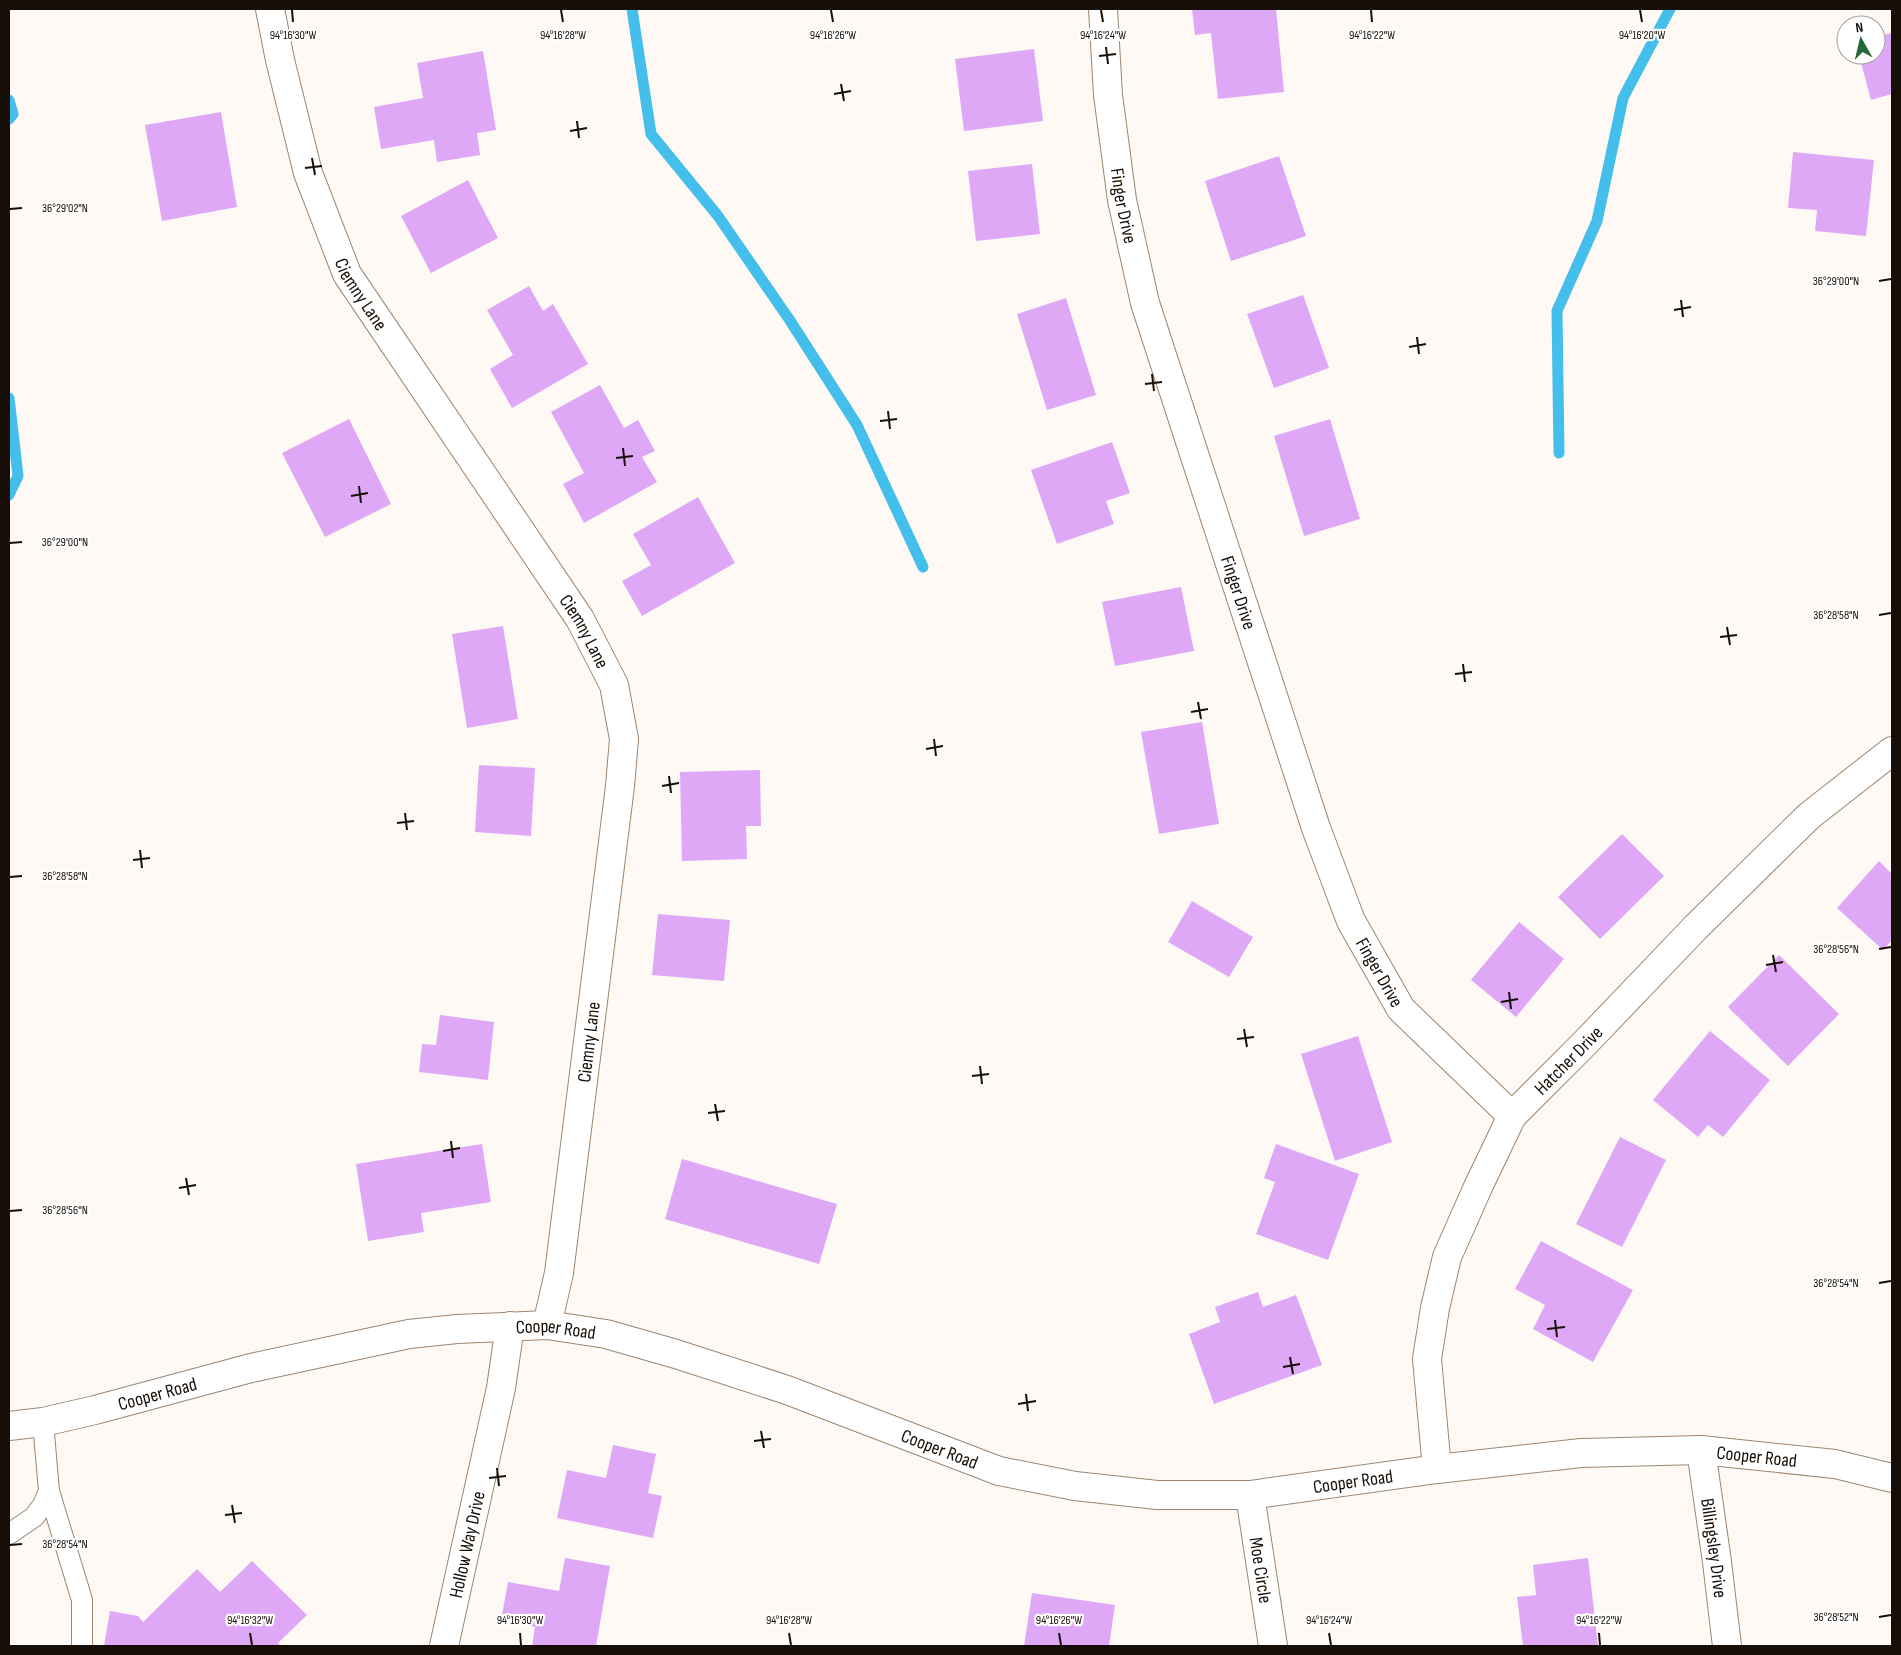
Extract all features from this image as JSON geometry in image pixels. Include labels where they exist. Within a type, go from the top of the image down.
[{"type":"street","name":"Ciemny Lane","points":[[270,9],[280,60],[308,173],[347,274],[580,619],[614,685],[624,739],[620,786],[559,1273],[547,1326]]},
{"type":"street","name":"Finger Drive","points":[[1103,9],[1108,95],[1120,181],[1145,303],[1316,828],[1351,921],[1401,1010],[1512,1116]]},
{"type":"street","name":"Hatcher Drive","points":[[1437,1469],[1427,1359],[1435,1308],[1447,1257],[1512,1116],[1586,1042],[1696,926],[1810,816],[1892,751]]},
{"type":"street","name":"Hollow Way Drive","points":[[444,1646],[501,1388],[510,1326]]},
{"type":"street","name":"Cooper Road","points":[[9,1426],[43,1422],[252,1368],[409,1334],[457,1328],[547,1326],[606,1334],[676,1354],[787,1390],[999,1471],[1075,1486],[1157,1495],[1250,1495],[1437,1469],[1580,1453],[1701,1450],[1835,1464],[1892,1478]]},
{"type":"street","name":"Billingsley Drive","points":[[1701,1450],[1717,1562],[1726,1646]]},
{"type":"street","name":"Moe Circle","points":[[1250,1495],[1273,1646]]},
{"type":"lane","points":[[43,1422],[49,1491],[82,1600],[82,1646]]},
{"type":"lane","points":[[9,1534],[34,1517],[43,1505],[49,1491]]},
{"type":"building","points":[[1192,9],[1276,9],[1284,92],[1218,99],[1211,33],[1195,35]]},
{"type":"building","points":[[1892,33],[1892,94],[1871,100],[1862,65],[1886,65],[1886,34]]},
{"type":"building","points":[[1034,49],[1043,121],[964,131],[955,59]]},
{"type":"building","points":[[483,51],[496,130],[477,133],[480,155],[437,162],[434,140],[381,149],[374,107],[423,98],[417,63]]},
{"type":"building","points":[[221,112],[237,207],[162,221],[145,125]]},
{"type":"building","points":[[1793,152],[1874,160],[1866,236],[1815,231],[1817,210],[1788,208]]},
{"type":"building","points":[[1279,156],[1306,236],[1231,261],[1205,181]]},
{"type":"building","points":[[1032,164],[1040,234],[976,241],[968,171]]},
{"type":"building","points":[[468,180],[498,238],[431,273],[401,216]]},
{"type":"building","points":[[529,286],[543,311],[553,304],[588,364],[512,408],[490,369],[513,355],[487,310]]},
{"type":"building","points":[[1303,295],[1329,368],[1274,388],[1247,314]]},
{"type":"building","points":[[1066,298],[1096,395],[1047,410],[1017,314]]},
{"type":"building","points":[[600,385],[624,428],[638,420],[655,451],[642,457],[657,482],[584,523],[563,484],[584,473],[551,412]]},
{"type":"building","points":[[349,419],[391,504],[325,537],[282,453]]},
{"type":"building","points":[[1330,419],[1360,519],[1304,536],[1274,436]]},
{"type":"building","points":[[1112,442],[1130,493],[1106,501],[1114,524],[1057,544],[1031,470]]},
{"type":"building","points":[[698,497],[735,563],[642,616],[622,581],[651,565],[633,534]]},
{"type":"building","points":[[1181,587],[1194,651],[1115,666],[1102,602]]},
{"type":"building","points":[[503,626],[518,719],[467,728],[452,634]]},
{"type":"building","points":[[1202,722],[1219,824],[1159,834],[1141,732]]},
{"type":"building","points":[[479,765],[535,768],[531,836],[475,832]]},
{"type":"building","points":[[760,770],[761,826],[746,826],[747,859],[682,861],[680,772]]},
{"type":"building","points":[[1622,834],[1664,876],[1600,939],[1558,897]]},
{"type":"building","points":[[1879,861],[1892,874],[1892,940],[1883,950],[1837,908]]},
{"type":"building","points":[[1192,901],[1253,937],[1229,977],[1168,942]]},
{"type":"building","points":[[658,914],[730,920],[724,981],[652,975]]},
{"type":"building","points":[[1519,922],[1564,959],[1516,1017],[1471,980]]},
{"type":"building","points":[[1779,955],[1839,1014],[1788,1066],[1728,1007]]},
{"type":"building","points":[[440,1015],[494,1022],[488,1080],[419,1072],[422,1044],[436,1045]]},
{"type":"building","points":[[1710,1031],[1770,1080],[1723,1137],[1708,1125],[1698,1137],[1653,1100]]},
{"type":"building","points":[[1358,1036],[1392,1142],[1335,1161],[1301,1054]]},
{"type":"building","points":[[1620,1137],[1666,1160],[1622,1247],[1576,1224]]},
{"type":"building","points":[[482,1144],[491,1202],[421,1213],[424,1232],[368,1241],[356,1164]]},
{"type":"building","points":[[1276,1144],[1359,1174],[1328,1260],[1256,1234],[1275,1182],[1264,1178]]},
{"type":"building","points":[[682,1159],[837,1204],[819,1264],[665,1219]]},
{"type":"building","points":[[1541,1241],[1633,1290],[1593,1362],[1533,1329],[1545,1305],[1515,1289]]},
{"type":"building","points":[[1258,1292],[1263,1307],[1296,1295],[1322,1365],[1214,1404],[1189,1334],[1220,1322],[1215,1307]]},
{"type":"building","points":[[613,1445],[656,1454],[648,1493],[662,1496],[653,1538],[557,1518],[567,1470],[606,1478]]},
{"type":"building","points":[[565,1558],[610,1566],[596,1646],[532,1646],[535,1627],[501,1621],[508,1582],[559,1591]]},
{"type":"building","points":[[1588,1558],[1598,1646],[1523,1646],[1517,1597],[1536,1595],[1533,1565]]},
{"type":"building","points":[[252,1561],[307,1615],[278,1643],[281,1646],[104,1646],[110,1611],[138,1616],[143,1622],[197,1569],[220,1592]]},
{"type":"building","points":[[1032,1593],[1115,1605],[1109,1646],[1024,1646]]},
{"type":"waterway","points":[[632,9],[651,134],[718,216],[789,319],[857,425],[923,567]]},
{"type":"waterway","points":[[1559,453],[1557,311],[1597,221],[1623,98],[1670,9]]},
{"type":"waterway","points":[[9,100],[13,114],[9,119]]},
{"type":"waterway","points":[[9,398],[18,476],[9,495]]}]
